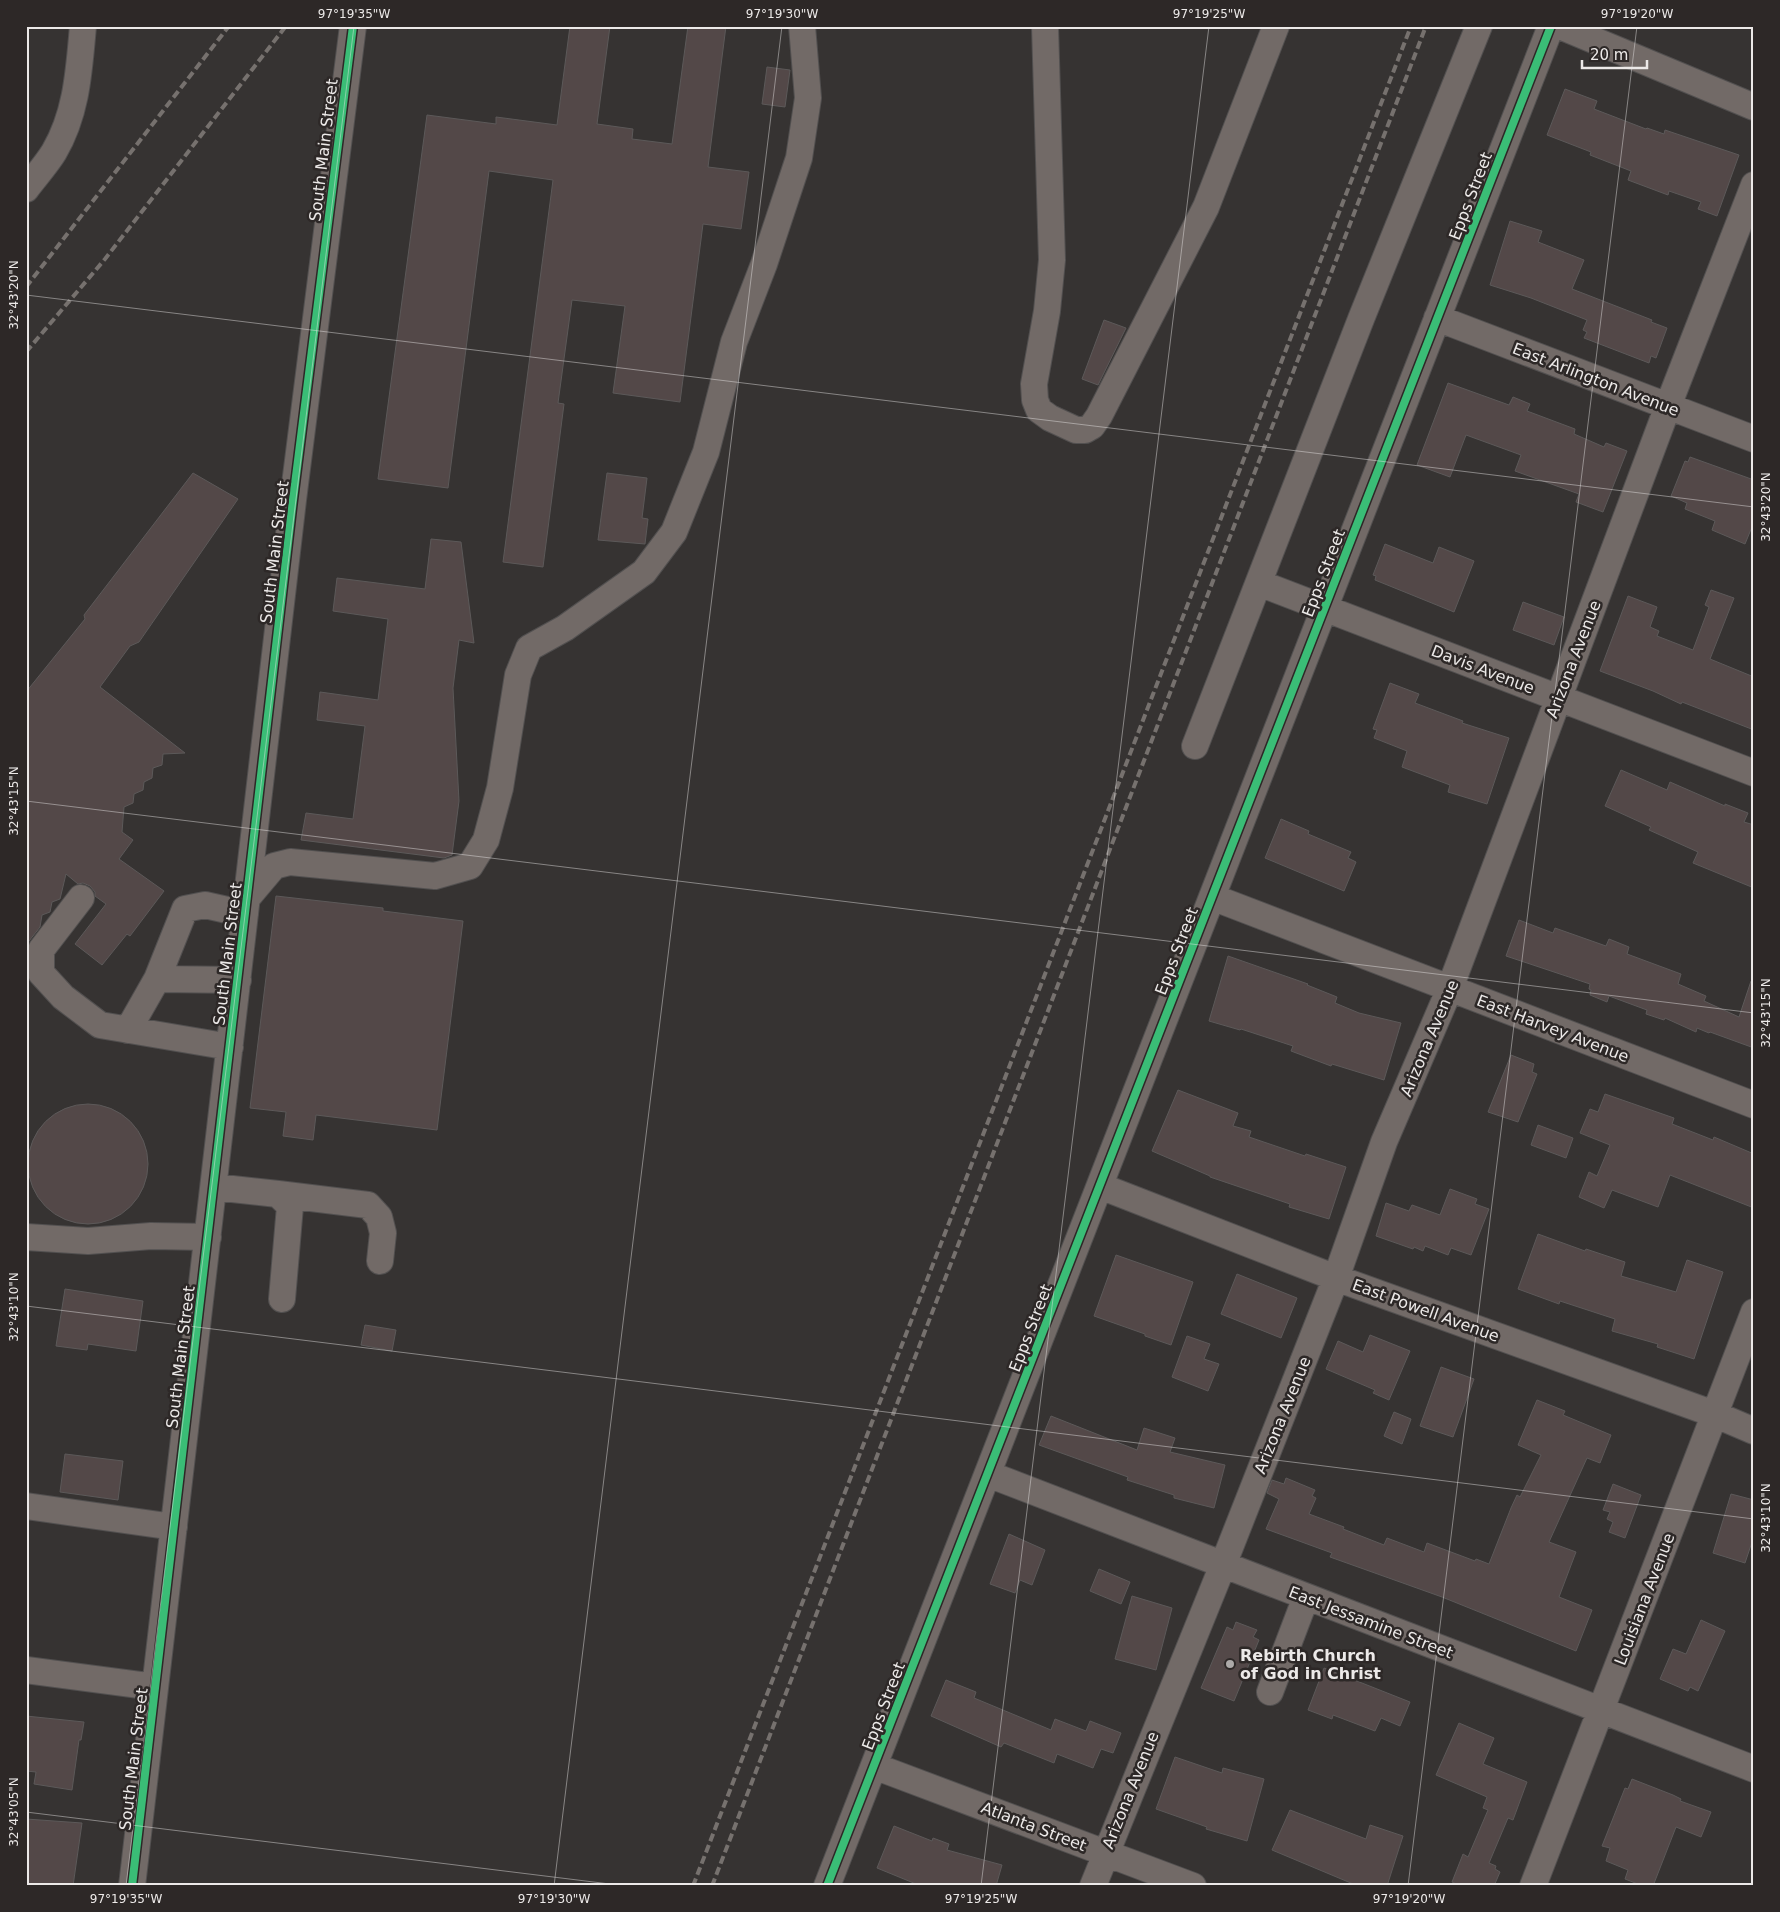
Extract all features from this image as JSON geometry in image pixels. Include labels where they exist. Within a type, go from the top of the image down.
[{"type":"street","points":[[26,189],[54,152],[68,124],[76,97],[83,26]]},
{"type":"street","name":"South Main Street","points":[[132,1886],[294,500],[353,26]]},
{"type":"street","points":[[128,1030],[157,979],[185,909],[205,906],[246,906],[274,866],[290,862],[435,876],[470,866],[486,840],[500,788],[518,675],[529,648],[565,628],[644,572],[674,532],[706,452],[734,342],[764,264],[799,158],[808,98],[802,26]]},
{"type":"street","points":[[1045,26],[1052,260],[1047,311],[1034,384],[1035,400],[1039,410],[1050,418],[1070,428],[1085,430],[1092,426],[1099,416],[1206,207],[1276,26]]},
{"type":"street","points":[[1196,746],[1365,310],[1479,26]]},
{"type":"street","name":"Epps Street","points":[[827,1886],[1551,26]]},
{"type":"street","points":[[1560,26],[1754,107]]},
{"type":"street","name":"Arizona Avenue","points":[[1093,1886],[1223,1565],[1336,1278],[1384,1142],[1450,988],[1668,406],[1754,185]]},
{"type":"street","name":"East Arlington Avenue","points":[[1437,318],[1754,439]]},
{"type":"street","name":"Davis Avenue","points":[[1259,583],[1754,773]]},
{"type":"street","name":"East Harvey Avenue","points":[[1212,897],[1754,1105]]},
{"type":"street","points":[[80,898],[41,950],[41,973],[63,997],[100,1025],[230,1046]]},
{"type":"street","points":[[157,979],[238,980]]},
{"type":"street","name":"East Powell Avenue","points":[[1100,1186],[1336,1278],[1714,1414],[1754,1431]]},
{"type":"street","points":[[214,1187],[368,1205],[379,1217],[383,1234],[380,1261]]},
{"type":"street","points":[[278,1194],[290,1206],[282,1299]]},
{"type":"street","points":[[26,1237],[88,1241],[151,1236],[208,1238]]},
{"type":"street","name":"Louisiana Avenue","points":[[1534,1886],[1754,1312]]},
{"type":"street","name":"East Jessamine Street","points":[[988,1474],[1754,1769]]},
{"type":"street","points":[[26,1506],[174,1527]]},
{"type":"street","points":[[1270,1692],[1306,1597]]},
{"type":"street","points":[[26,1670],[155,1687]]},
{"type":"street","name":"Atlanta Street","points":[[874,1766],[1193,1886]]},
{"type":"building","points":[[570,26],[610,26],[597,124],[633,129],[632,139],[672,144],[688,26],[726,26],[708,167],[749,172],[741,229],[703,224],[680,402],[613,393],[625,306],[572,300],[558,403],[564,404],[543,567],[503,562],[553,180],[489,171],[448,488],[378,479],[427,115],[496,124],[496,117],[557,125]]},
{"type":"building","points":[[767,67],[790,70],[785,107],[762,104]]},
{"type":"building","points":[[1565,89],[1597,101],[1594,109],[1646,129],[1664,134],[1665,130],[1739,155],[1717,216],[1698,209],[1701,202],[1669,191],[1668,195],[1628,180],[1631,171],[1590,155],[1591,152],[1547,135]]},
{"type":"building","points":[[1510,221],[1542,231],[1538,242],[1584,260],[1572,289],[1652,320],[1651,322],[1667,328],[1656,358],[1651,356],[1649,363],[1584,338],[1587,332],[1583,330],[1587,320],[1531,298],[1490,285]]},
{"type":"building","points":[[1104,320],[1126,328],[1098,385],[1082,379]]},
{"type":"building","points":[[1448,383],[1509,405],[1513,397],[1530,404],[1527,411],[1575,429],[1574,434],[1604,447],[1606,443],[1627,451],[1603,512],[1576,502],[1579,494],[1515,471],[1521,455],[1466,435],[1450,477],[1417,465]]},
{"type":"building","points":[[1690,457],[1754,480],[1754,522],[1745,544],[1712,530],[1715,521],[1685,509],[1687,503],[1671,496],[1685,461],[1688,462]]},
{"type":"building","points":[[193,473],[238,499],[139,642],[130,646],[100,687],[185,753],[163,754],[162,765],[153,768],[152,778],[144,782],[143,790],[134,794],[133,803],[124,807],[122,832],[133,840],[119,859],[164,891],[130,936],[127,934],[102,965],[75,944],[106,904],[95,896],[95,892],[90,886],[83,883],[78,884],[66,874],[60,899],[52,902],[50,912],[42,915],[40,927],[29,941],[26,949],[26,692],[85,619],[84,615]]},
{"type":"building","points":[[607,473],[647,478],[642,518],[648,519],[645,544],[598,540]]},
{"type":"building","points":[[431,539],[461,542],[474,643],[459,640],[453,688],[459,801],[452,855],[444,858],[301,840],[306,813],[353,819],[365,726],[317,720],[320,692],[378,700],[388,619],[333,611],[337,578],[425,589]]},
{"type":"building","points":[[1385,544],[1433,563],[1439,547],[1474,561],[1454,612],[1375,580],[1376,576],[1373,575]]},
{"type":"building","points":[[1711,590],[1734,598],[1710,659],[1754,677],[1754,730],[1682,702],[1681,704],[1600,671],[1628,596],[1657,607],[1650,627],[1659,631],[1657,636],[1693,650],[1709,607],[1705,605]]},
{"type":"building","points":[[1523,602],[1564,617],[1554,645],[1513,630]]},
{"type":"building","points":[[1390,683],[1419,694],[1415,703],[1463,721],[1462,723],[1509,738],[1487,804],[1448,792],[1450,785],[1402,767],[1407,751],[1374,738],[1377,730],[1373,729]]},
{"type":"building","points":[[1621,770],[1667,790],[1670,782],[1725,806],[1725,804],[1748,813],[1744,822],[1754,825],[1754,888],[1693,863],[1698,852],[1649,830],[1651,827],[1605,806]]},
{"type":"building","points":[[1281,819],[1309,831],[1308,834],[1351,852],[1348,858],[1356,862],[1344,891],[1265,858]]},
{"type":"building","points":[[276,896],[383,908],[383,911],[463,921],[437,1130],[316,1115],[313,1140],[283,1136],[286,1112],[250,1108]]},
{"type":"building","points":[[1519,920],[1553,933],[1555,928],[1606,946],[1609,939],[1629,947],[1627,954],[1681,974],[1678,984],[1706,996],[1704,1001],[1739,1017],[1751,981],[1754,981],[1754,1048],[1697,1028],[1696,1032],[1665,1018],[1664,1020],[1646,1014],[1647,1010],[1609,996],[1607,1002],[1590,995],[1590,984],[1506,956]]},
{"type":"building","points":[[1228,956],[1308,984],[1337,997],[1335,1003],[1359,1013],[1401,1023],[1384,1080],[1332,1064],[1331,1066],[1291,1051],[1293,1046],[1209,1021]]},
{"type":"building","points":[[1511,1055],[1534,1064],[1532,1072],[1537,1074],[1518,1122],[1488,1112]]},
{"type":"building","points":[[1178,1090],[1238,1113],[1233,1126],[1251,1131],[1249,1137],[1305,1156],[1306,1154],[1346,1167],[1329,1219],[1289,1207],[1290,1204],[1210,1177],[1152,1151]]},
{"type":"building","points":[[1605,1094],[1674,1118],[1672,1124],[1713,1140],[1714,1137],[1754,1154],[1754,1208],[1670,1175],[1658,1207],[1612,1190],[1604,1208],[1579,1197],[1589,1172],[1597,1176],[1610,1145],[1580,1133],[1590,1109],[1598,1112]]},
{"type":"building","points":[[88,1104],[111,1108],[131,1121],[144,1141],[148,1164],[144,1187],[131,1207],[111,1220],[88,1224],[65,1220],[45,1207],[32,1187],[28,1164],[32,1141],[45,1121],[65,1108]]},
{"type":"building","points":[[1538,1125],[1573,1138],[1566,1158],[1531,1145]]},
{"type":"building","points":[[1450,1189],[1477,1199],[1475,1204],[1489,1209],[1471,1255],[1451,1248],[1448,1255],[1425,1246],[1423,1251],[1414,1247],[1413,1249],[1376,1236],[1386,1203],[1409,1211],[1412,1205],[1440,1215]]},
{"type":"building","points":[[1538,1234],[1585,1251],[1586,1249],[1625,1262],[1621,1276],[1676,1292],[1687,1260],[1723,1272],[1694,1359],[1657,1347],[1658,1344],[1612,1331],[1615,1319],[1560,1301],[1559,1304],[1518,1289]]},
{"type":"building","points":[[1116,1255],[1193,1282],[1171,1345],[1094,1316]]},
{"type":"building","points":[[1237,1274],[1297,1298],[1281,1338],[1221,1314]]},
{"type":"building","points":[[65,1289],[143,1301],[136,1351],[88,1344],[87,1350],[56,1346]]},
{"type":"building","points":[[365,1325],[396,1330],[392,1351],[361,1345]]},
{"type":"building","points":[[1370,1335],[1410,1351],[1389,1400],[1373,1393],[1375,1390],[1326,1369],[1338,1341],[1363,1352]]},
{"type":"building","points":[[1187,1336],[1210,1344],[1204,1359],[1219,1364],[1208,1391],[1172,1377]]},
{"type":"building","points":[[1441,1367],[1474,1379],[1453,1437],[1420,1426]]},
{"type":"building","points":[[1537,1400],[1565,1411],[1563,1415],[1611,1435],[1600,1463],[1587,1458],[1549,1542],[1576,1552],[1559,1597],[1592,1610],[1576,1651],[1442,1597],[1330,1557],[1332,1553],[1266,1529],[1279,1499],[1267,1493],[1272,1480],[1284,1484],[1286,1478],[1315,1490],[1312,1496],[1316,1498],[1309,1514],[1344,1527],[1343,1529],[1384,1545],[1387,1538],[1424,1552],[1427,1543],[1475,1561],[1476,1559],[1489,1564],[1517,1495],[1520,1497],[1541,1455],[1518,1445]]},
{"type":"building","points":[[1394,1412],[1411,1419],[1402,1444],[1384,1436]]},
{"type":"building","points":[[1051,1416],[1137,1450],[1144,1428],[1175,1438],[1170,1452],[1225,1465],[1214,1508],[1174,1498],[1174,1495],[1127,1480],[1128,1477],[1039,1445]]},
{"type":"building","points":[[65,1454],[123,1461],[118,1500],[60,1492]]},
{"type":"building","points":[[1613,1484],[1641,1495],[1625,1538],[1609,1532],[1613,1522],[1607,1519],[1610,1512],[1603,1510]]},
{"type":"building","points":[[1731,1494],[1754,1500],[1754,1536],[1745,1563],[1713,1553]]},
{"type":"building","points":[[1009,1534],[1045,1550],[1032,1585],[1020,1580],[1015,1593],[990,1584]]},
{"type":"building","points":[[1099,1569],[1130,1582],[1121,1604],[1090,1591]]},
{"type":"building","points":[[1132,1596],[1172,1608],[1156,1670],[1115,1659]]},
{"type":"building","points":[[1701,1620],[1725,1631],[1698,1691],[1690,1687],[1688,1691],[1660,1679],[1673,1649],[1686,1654]]},
{"type":"building","name":"Rebirth Church of God in Christ","points":[[1236,1622],[1257,1630],[1253,1637],[1259,1640],[1234,1701],[1201,1688],[1227,1627],[1233,1630]]},
{"type":"building","points":[[1324,1668],[1410,1702],[1400,1726],[1381,1718],[1375,1731],[1333,1715],[1332,1719],[1308,1710]]},
{"type":"building","points":[[946,1680],[976,1692],[974,1698],[1051,1730],[1055,1719],[1086,1731],[1090,1721],[1121,1733],[1113,1753],[1101,1749],[1093,1768],[1057,1754],[1054,1763],[1004,1743],[1001,1747],[931,1716]]},
{"type":"building","points":[[26,1716],[84,1722],[81,1740],[79,1740],[72,1790],[34,1784],[36,1772],[26,1771]]},
{"type":"building","points":[[1459,1723],[1494,1738],[1483,1764],[1527,1782],[1513,1820],[1508,1818],[1489,1863],[1496,1866],[1495,1869],[1500,1872],[1494,1886],[1461,1886],[1452,1882],[1463,1854],[1468,1857],[1488,1810],[1483,1808],[1487,1797],[1436,1775]]},
{"type":"building","points":[[1175,1757],[1222,1773],[1223,1768],[1264,1779],[1247,1841],[1206,1829],[1207,1827],[1156,1809]]},
{"type":"building","points":[[1632,1779],[1673,1795],[1681,1799],[1680,1801],[1711,1812],[1701,1837],[1676,1827],[1653,1886],[1643,1886],[1625,1879],[1628,1870],[1606,1861],[1610,1848],[1602,1846],[1625,1788],[1628,1789]]},
{"type":"building","points":[[1290,1810],[1366,1839],[1370,1825],[1403,1836],[1387,1886],[1358,1886],[1272,1850]]},
{"type":"building","points":[[26,1819],[82,1823],[73,1886],[26,1886]]},
{"type":"building","points":[[894,1826],[932,1841],[933,1838],[949,1844],[947,1850],[1002,1865],[996,1886],[921,1886],[877,1868]]},
{"type":"railway","points":[[26,287],[229,26]]},
{"type":"railway","points":[[26,352],[105,259],[286,26]]},
{"type":"railway","points":[[693,1886],[1411,26]]},
{"type":"railway","points":[[712,1886],[1426,26]]},
{"type":"cycle path","points":[[132,1886],[293,500],[353,26]]},
{"type":"cycle path","points":[[827,1886],[1551,26]]},
{"type":"place","name":"Rebirth Church of God in Christ","points":[[1230,1664]]}]
